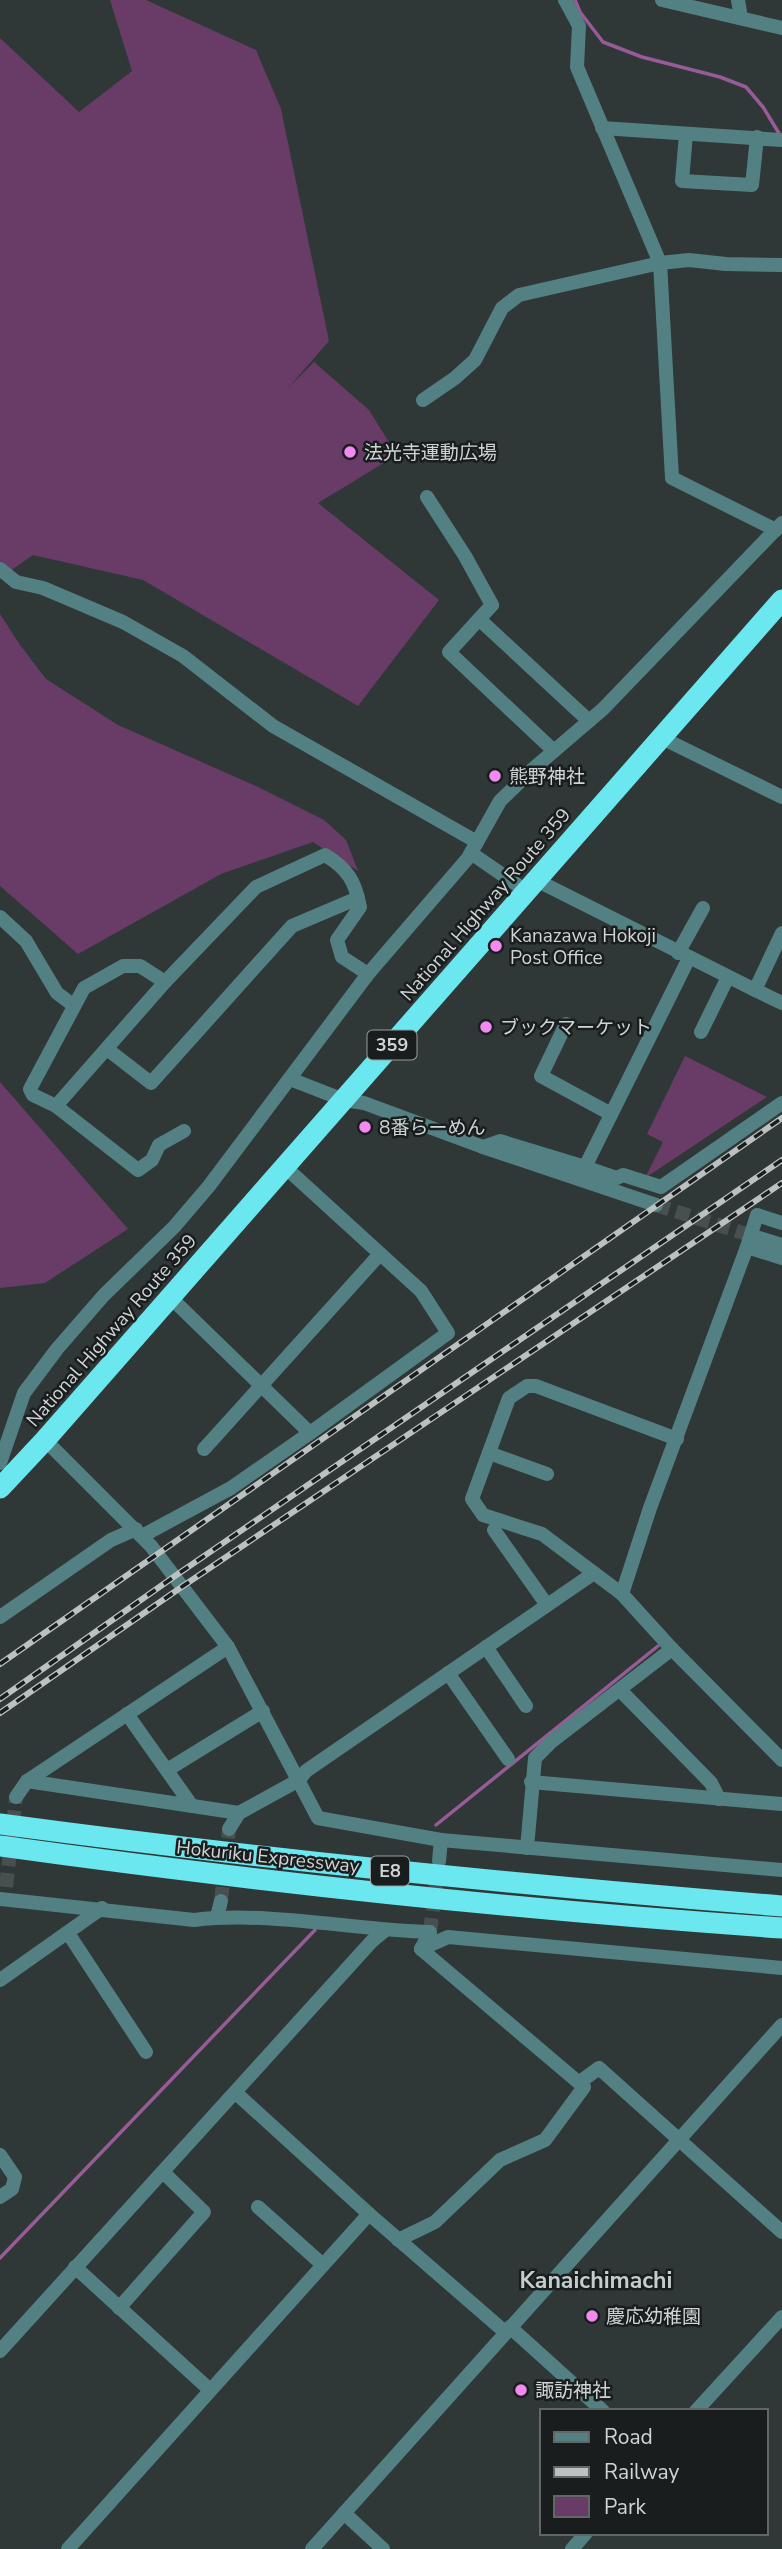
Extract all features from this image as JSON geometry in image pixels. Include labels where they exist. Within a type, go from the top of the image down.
[{"type":"highway","name":"National Highway Route 359","points":[[0,1488],[782,600]]},
{"type":"highway","name":"Hokuriku Expressway","points":[[0,1825],[449,1878],[782,1906]]},
{"type":"highway","name":"Hokuriku Expressway","points":[[0,1846],[271,1880],[782,1930]]},
{"type":"street","points":[[0,1463],[3,1439],[24,1393],[57,1349],[104,1295],[174,1227],[209,1186],[368,974],[474,847],[500,801],[603,709],[779,526],[672,478],[660,263],[577,67],[579,26],[565,0]]},
{"type":"street","points":[[662,0],[782,28]]},
{"type":"street","points":[[738,0],[741,18]]},
{"type":"street","points":[[602,128],[780,139]]},
{"type":"street","points":[[686,134],[682,181],[752,185],[757,137]]},
{"type":"street","points":[[423,400],[475,360],[502,308],[519,295],[660,263],[689,260],[782,265]]},
{"type":"street","points":[[427,498],[465,556],[492,605],[449,652],[554,751]]},
{"type":"street","points":[[0,569],[16,582],[43,588],[123,622],[183,656],[273,726],[474,847],[531,885],[782,1003]]},
{"type":"street","points":[[480,619],[589,721]]},
{"type":"street","points":[[663,738],[782,797]]},
{"type":"street","points":[[57,1107],[165,982],[256,887],[325,855],[344,867],[357,890],[360,907],[337,940],[342,957],[368,974]]},
{"type":"street","points":[[107,1049],[151,1083],[292,926],[358,898]]},
{"type":"street","points":[[585,1167],[684,956],[703,908]]},
{"type":"street","points":[[0,916],[26,941],[57,993],[73,1005]]},
{"type":"street","points":[[755,990],[782,933]]},
{"type":"street","points":[[165,982],[140,966],[123,966],[84,988],[30,1089],[33,1095],[57,1107],[138,1170],[152,1160],[159,1145],[184,1131]]},
{"type":"street","points":[[701,1032],[728,977]]},
{"type":"street","points":[[566,1024],[541,1076],[611,1114]]},
{"type":"street","points":[[290,1079],[344,1100],[364,1103],[483,1147],[656,1205]]},
{"type":"street","points":[[483,1147],[500,1141],[617,1178],[623,1175],[661,1187],[782,1104]]},
{"type":"street","points":[[0,1618],[111,1540],[139,1533],[231,1488],[448,1333],[421,1291],[285,1167]]},
{"type":"street","points":[[622,1594],[677,1439],[753,1242],[757,1215],[782,1223]]},
{"type":"street","points":[[753,1242],[782,1245]]},
{"type":"street","points":[[753,1242],[782,1258]]},
{"type":"street","points":[[204,1449],[380,1254]]},
{"type":"street","points":[[170,1297],[310,1433]]},
{"type":"street","points":[[677,1439],[536,1386],[527,1386],[509,1398],[472,1499],[483,1515],[542,1534],[622,1594],[672,1649],[782,1760]]},
{"type":"street","points":[[45,1440],[139,1533],[228,1647],[318,1818],[440,1840],[782,1870]]},
{"type":"street","points":[[489,1453],[547,1474]]},
{"type":"street","points":[[494,1530],[547,1605]]},
{"type":"street","points":[[229,1829],[239,1813],[299,1780],[306,1771],[594,1573]]},
{"type":"street","points":[[16,1797],[27,1781],[228,1647]]},
{"type":"street","points":[[486,1647],[526,1706]]},
{"type":"street","points":[[527,1848],[535,1758],[551,1742],[672,1649]]},
{"type":"street","points":[[448,1674],[508,1759]]},
{"type":"street","points":[[620,1690],[711,1783],[719,1799]]},
{"type":"street","points":[[167,1770],[264,1711]]},
{"type":"street","points":[[127,1714],[192,1806]]},
{"type":"street","points":[[27,1781],[239,1813]]},
{"type":"street","points":[[531,1783],[782,1804]]},
{"type":"street","points":[[439,1861],[440,1840]]},
{"type":"street","points":[[4,1894],[194,1920],[217,1917],[307,1922],[384,1931],[430,1932],[422,1949]]},
{"type":"street","points":[[217,1917],[221,1901]]},
{"type":"street","points":[[0,1980],[102,1908]]},
{"type":"street","points":[[0,2351],[372,1941],[384,1931]]},
{"type":"street","points":[[68,1933],[146,2052]]},
{"type":"street","points":[[422,1949],[448,1937],[782,1968]]},
{"type":"street","points":[[398,2240],[435,2222],[500,2160],[545,2140],[584,2087],[422,1949]]},
{"type":"street","points":[[312,2549],[782,2025]]},
{"type":"street","points":[[580,2082],[599,2068],[782,2232]]},
{"type":"street","points":[[236,2093],[398,2240],[601,2409]]},
{"type":"street","points":[[0,2155],[15,2177],[12,2189],[0,2197]]},
{"type":"street","points":[[119,2308],[204,2212],[163,2172]]},
{"type":"street","points":[[258,2207],[323,2265]]},
{"type":"street","points":[[68,2549],[369,2214]]},
{"type":"street","points":[[75,2267],[210,2390]]},
{"type":"street","points":[[698,2409],[782,2317]]},
{"type":"street","points":[[344,2513],[383,2549]]},
{"type":"street","points":[[572,2549],[584,2535]]},
{"type":"green space","points":[[110,0],[146,0],[256,50],[281,109],[329,341],[288,388],[314,362],[369,410],[397,455],[318,503],[439,600],[358,706],[143,580],[33,555],[0,578],[0,38],[79,112],[132,71]]},
{"type":"green space","points":[[0,614],[46,679],[118,725],[258,787],[324,820],[346,840],[358,871],[313,842],[221,874],[78,954],[0,886]]},
{"type":"green space","points":[[685,1056],[767,1097],[645,1178],[663,1142],[647,1134]]},
{"type":"green space","points":[[0,1082],[128,1229],[45,1283],[0,1288]]},
{"type":"waterway","points":[[575,0],[580,12],[603,42],[642,57],[720,77],[746,87],[763,107],[780,135]]},
{"type":"waterway","points":[[436,1825],[658,1646]]},
{"type":"waterway","points":[[0,2258],[315,1930]]},
{"type":"tunnel","points":[[656,1205],[759,1238]]},
{"type":"tunnel","points":[[6,1887],[16,1797]]},
{"type":"tunnel","points":[[221,1901],[229,1829]]},
{"type":"tunnel","points":[[430,1932],[438,1868]]},
{"type":"railway","points":[[0,1664],[782,1118]]},
{"type":"railway","points":[[0,1699],[782,1160]]},
{"type":"railway","points":[[0,1713],[183,1586],[782,1183]]},
{"type":"place","name":"法光寺運動広場","points":[[350,452]]},
{"type":"place","name":"熊野神社","points":[[495,776]]},
{"type":"place","name":"Kanazawa Hokoji Post Office","points":[[496,946]]},
{"type":"place","name":"ブックマーケット","points":[[486,1027]]},
{"type":"place","name":"8番らーめん","points":[[365,1127]]},
{"type":"place","name":"慶応幼稚園","points":[[592,2316]]},
{"type":"place","name":"諏訪神社","points":[[521,2390]]},
{"type":"district","name":"Kanaichimachi","points":[[596,2280]]}]
